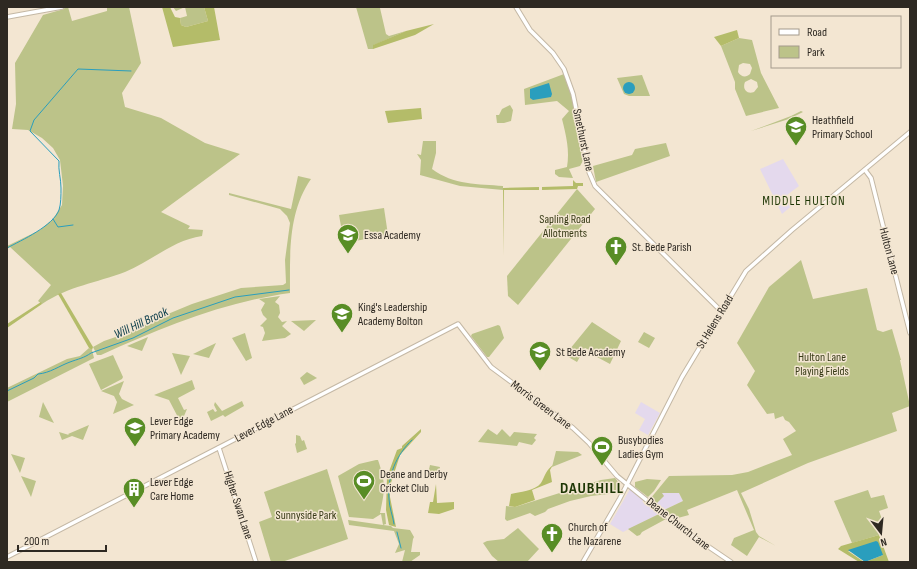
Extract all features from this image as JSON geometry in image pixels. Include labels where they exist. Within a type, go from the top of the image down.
[{"type":"street","points":[[31,7],[32,12]]},
{"type":"street","points":[[7,17],[62,7]]},
{"type":"street","name":"Smethurst Lane","points":[[516,7],[530,30],[553,54],[564,69],[573,94],[588,165],[594,184],[614,207],[721,311]]},
{"type":"street","name":"St Helens Road","points":[[583,562],[627,484],[670,400],[742,277],[752,264],[910,132]]},
{"type":"street","name":"Hulton Lane","points":[[866,170],[870,178],[910,333]]},
{"type":"street","name":"Morris Green Lane","points":[[458,324],[491,367],[573,428],[589,443],[617,476],[627,484]]},
{"type":"street","name":"Lever Edge Lane","points":[[7,557],[458,324]]},
{"type":"street","name":"Higher Swan Lane","points":[[219,448],[256,562]]},
{"type":"street","name":"Deane Church Lane","points":[[627,484],[681,528],[731,562]]},
{"type":"shaded area","points":[[783,159],[799,186],[787,195],[794,204],[782,214],[760,169]]},
{"type":"shaded area","points":[[641,402],[660,413],[648,435],[639,430],[645,419],[635,413]]},
{"type":"shaded area","points":[[630,489],[644,501],[642,501],[645,505],[647,503],[659,514],[623,532],[610,524]]},
{"type":"shaded area","points":[[661,493],[679,493],[683,501],[664,510],[656,504],[663,496]]},
{"type":"green space","points":[[65,7],[68,7],[72,21],[107,11],[107,8],[129,7],[141,63],[122,93],[125,107],[161,118],[205,143],[240,154],[161,212],[190,226],[188,229],[203,230],[202,236],[191,238],[172,246],[125,272],[72,289],[42,304],[38,301],[51,285],[10,247],[7,249],[7,246],[40,230],[53,219],[62,205],[63,186],[60,160],[53,148],[42,138],[28,130],[12,129],[16,104],[15,63],[43,15],[64,9]]},
{"type":"green space","points":[[162,7],[170,7],[175,17],[180,18],[181,25],[186,27],[208,21],[204,7],[214,7],[220,40],[173,47]]},
{"type":"green space","points":[[173,7],[185,7],[176,11]]},
{"type":"green space","points":[[185,7],[204,7],[208,21],[186,27],[181,25],[180,18],[187,16]]},
{"type":"green space","points":[[356,7],[382,7],[380,8],[386,34],[389,36],[406,31],[374,45],[373,49],[368,49]]},
{"type":"green space","points":[[434,24],[415,35],[373,49],[373,45],[406,31]]},
{"type":"green space","points":[[737,30],[739,38],[721,46],[714,37]]},
{"type":"green space","points":[[739,38],[752,40],[761,73],[779,108],[746,116],[735,89],[735,82],[721,46]],"holes":[[[743,63],[750,64],[752,68],[750,74],[747,76],[742,76],[738,72],[739,65]],[[751,79],[757,82],[758,87],[754,92],[749,93],[746,91],[744,85],[745,82]]]},
{"type":"green space","points":[[564,74],[572,97],[584,159],[580,166],[569,169],[573,178],[559,177],[555,174],[555,170],[567,167],[568,149],[562,119],[569,111],[557,101],[525,105],[524,89]]},
{"type":"green space","points":[[642,75],[650,96],[629,96],[624,94],[617,78]]},
{"type":"green space","points":[[510,105],[513,110],[511,121],[497,123],[496,115],[499,115],[502,109]]},
{"type":"green space","points":[[421,108],[422,119],[388,123],[385,111]]},
{"type":"green space","points":[[801,111],[803,112],[793,117],[806,134],[792,118],[751,131],[791,116]]},
{"type":"green space","points":[[423,141],[436,141],[436,153],[432,169],[440,174],[466,183],[503,186],[503,190],[460,186],[420,175],[421,160],[417,154],[421,155]]},
{"type":"green space","points":[[666,143],[670,156],[596,182],[593,166],[632,155],[635,149]]},
{"type":"green space","points":[[298,176],[311,179],[303,192],[294,219],[290,263],[290,293],[265,297],[217,309],[147,335],[101,355],[97,355],[93,347],[104,341],[139,329],[151,321],[192,304],[241,288],[283,285],[286,283],[285,260],[290,223],[287,216],[280,209],[229,195],[229,193],[291,209]]},
{"type":"green space","points":[[573,180],[576,183],[583,183],[583,186],[578,186],[577,189],[542,190],[542,187],[573,186]]},
{"type":"green space","points":[[539,187],[539,190],[504,190],[504,256],[503,188]]},
{"type":"green space","name":"Sapling Road Allotments","points":[[577,189],[595,209],[518,305],[508,296],[507,276]]},
{"type":"green space","points":[[384,208],[388,235],[344,243],[339,215]]},
{"type":"green space","name":"Hulton Lane Playing Fields","points":[[801,260],[813,299],[867,288],[877,330],[883,332],[892,329],[901,360],[910,406],[892,413],[897,431],[808,463],[741,493],[749,509],[756,532],[759,536],[776,546],[759,537],[747,556],[731,545],[734,538],[754,530],[737,490],[687,510],[689,515],[674,519],[664,510],[683,501],[679,493],[662,493],[664,496],[656,504],[650,499],[669,476],[732,475],[748,472],[792,455],[783,439],[796,431],[783,416],[775,419],[774,413],[767,414],[747,385],[755,371],[737,343],[769,287]]},
{"type":"green space","points":[[61,293],[93,347],[92,350],[89,348],[58,294]]},
{"type":"green space","points":[[280,296],[275,302],[279,305],[280,313],[278,317],[282,322],[287,321],[282,326],[291,334],[285,338],[262,341],[265,333],[263,327],[260,326],[267,319],[261,310],[265,303],[259,299]]},
{"type":"green space","points":[[41,302],[42,304],[7,328],[7,324]]},
{"type":"green space","points":[[316,320],[304,331],[291,321]]},
{"type":"green space","points":[[592,322],[621,341],[610,364],[597,357],[598,354],[585,348],[577,362],[565,355]]},
{"type":"green space","points":[[498,325],[500,326],[504,338],[489,357],[487,357],[471,336],[472,334]]},
{"type":"green space","points":[[644,332],[655,338],[649,348],[638,342]]},
{"type":"green space","points":[[245,333],[252,358],[246,361],[232,338]]},
{"type":"green space","points":[[148,337],[142,351],[127,346]]},
{"type":"green space","points":[[216,343],[209,358],[193,354]]},
{"type":"green space","points":[[89,348],[92,350],[94,358],[7,402],[7,388],[67,359],[80,356]]},
{"type":"green space","points":[[172,353],[190,356],[181,375]]},
{"type":"green space","points":[[113,355],[123,377],[122,379],[101,390],[89,364]]},
{"type":"green space","points":[[307,372],[317,378],[304,385],[300,378]]},
{"type":"green space","points":[[192,380],[195,389],[178,398],[184,410],[187,409],[181,423],[169,400],[154,395]]},
{"type":"green space","points":[[124,381],[119,394],[122,399],[134,405],[113,414],[117,402],[114,396],[101,391]]},
{"type":"green space","points":[[242,401],[244,406],[225,417],[223,415],[211,421],[207,412],[213,409],[215,412],[217,411],[214,405],[215,402],[222,411]]},
{"type":"green space","points":[[43,402],[54,423],[39,417]]},
{"type":"green space","points":[[89,425],[83,440],[72,436],[62,440],[59,432],[69,435],[68,434]]},
{"type":"green space","points":[[421,429],[421,432],[400,455],[390,486],[390,497],[396,527],[389,525],[386,510],[387,477],[397,450],[402,448],[402,446]]},
{"type":"green space","points":[[488,429],[497,435],[502,429],[510,437],[514,432],[537,434],[534,438],[536,440],[532,445],[519,442],[517,446],[478,442]]},
{"type":"green space","points":[[296,435],[300,436],[302,441],[304,440],[307,449],[297,453],[295,444]]},
{"type":"green space","points":[[556,451],[578,452],[582,455],[552,467]]},
{"type":"green space","points":[[11,454],[25,458],[20,473]]},
{"type":"green space","name":"Deane and Derby Cricket Club","points":[[378,460],[384,486],[380,513],[385,513],[386,524],[383,525],[381,514],[373,519],[349,517],[338,476],[359,464]]},
{"type":"green space","points":[[430,465],[440,467],[437,479],[427,478]]},
{"type":"green space","points":[[553,465],[550,470],[552,482],[532,490],[535,500],[515,507],[509,506],[511,494],[522,492],[538,486],[547,471]]},
{"type":"green space","name":"Sunnyside Park","points":[[327,469],[348,539],[282,562],[271,562],[259,522],[272,517],[264,492]]},
{"type":"green space","points":[[21,476],[36,481],[31,497]]},
{"type":"green space","points":[[615,478],[619,483],[618,493],[591,496],[570,501],[548,509],[545,512],[535,516],[530,513],[507,521],[505,519],[506,506],[515,507],[601,480]]},
{"type":"green space","points":[[647,479],[661,480],[648,497],[635,487],[635,482]]},
{"type":"green space","points":[[436,484],[437,503],[454,502],[454,509],[439,514],[428,513],[430,502],[433,502]]},
{"type":"green space","points":[[868,490],[871,498],[884,495],[888,508],[879,511],[883,522],[876,524],[879,535],[852,543],[834,501]]},
{"type":"green space","points":[[659,514],[666,519],[642,532],[640,535],[637,536],[628,529]]},
{"type":"green space","points":[[348,520],[391,526],[393,528],[410,530],[414,537],[411,552],[420,552],[420,555],[410,562],[402,562],[405,550],[395,553],[399,544],[394,531],[349,525]]},
{"type":"green space","points":[[518,528],[539,549],[527,562],[499,562],[492,556],[483,543],[487,541],[504,539]]},
{"type":"green space","points":[[879,535],[889,562],[865,562],[883,555],[848,551],[864,562],[859,562],[838,549],[841,546]]},
{"type":"water","points":[[629,82],[633,84],[635,88],[633,92],[629,94],[625,92],[623,88],[625,84]]},
{"type":"water","points":[[549,83],[552,94],[551,97],[533,100],[530,98],[530,89]]},
{"type":"water","points":[[876,541],[878,542],[883,555],[865,562],[848,550]]},
{"type":"waterway","points":[[7,248],[44,227],[56,216],[60,208],[61,188],[59,161],[30,131],[34,120],[78,69],[131,71]]},
{"type":"waterway","points":[[53,219],[58,227],[73,225]]},
{"type":"waterway","name":"Will Hill Brook","points":[[7,391],[34,378],[38,374],[50,371],[91,353],[133,338],[173,318],[235,297],[289,290]]},
{"type":"waterway","points":[[394,524],[389,499],[391,475],[401,452],[412,440]]},
{"type":"waterway","points":[[397,532],[401,548]]},
{"type":"place","name":"Heathfield Primary School","points":[[796,146]]},
{"type":"place","name":"Essa Academy","points":[[348,254]]},
{"type":"place","name":"St. Bede Parish","points":[[616,266]]},
{"type":"place","name":"King's Leadership Academy Bolton","points":[[342,334]]},
{"type":"place","name":"St Bede Academy","points":[[540,372]]},
{"type":"place","name":"Lever Edge Primary Academy","points":[[135,448]]},
{"type":"place","name":"Busybodies Ladies Gym","points":[[602,466]]},
{"type":"place","name":"Deane and Derby Cricket Club","points":[[364,500]]},
{"type":"place","name":"Lever Edge Care Home","points":[[134,508]]},
{"type":"place","name":"Church of the Nazarene","points":[[552,554]]},
{"type":"district","name":"MIDDLE HULTON","points":[[804,201]]},
{"type":"district","name":"DAUBHILL","points":[[592,488]]}]
